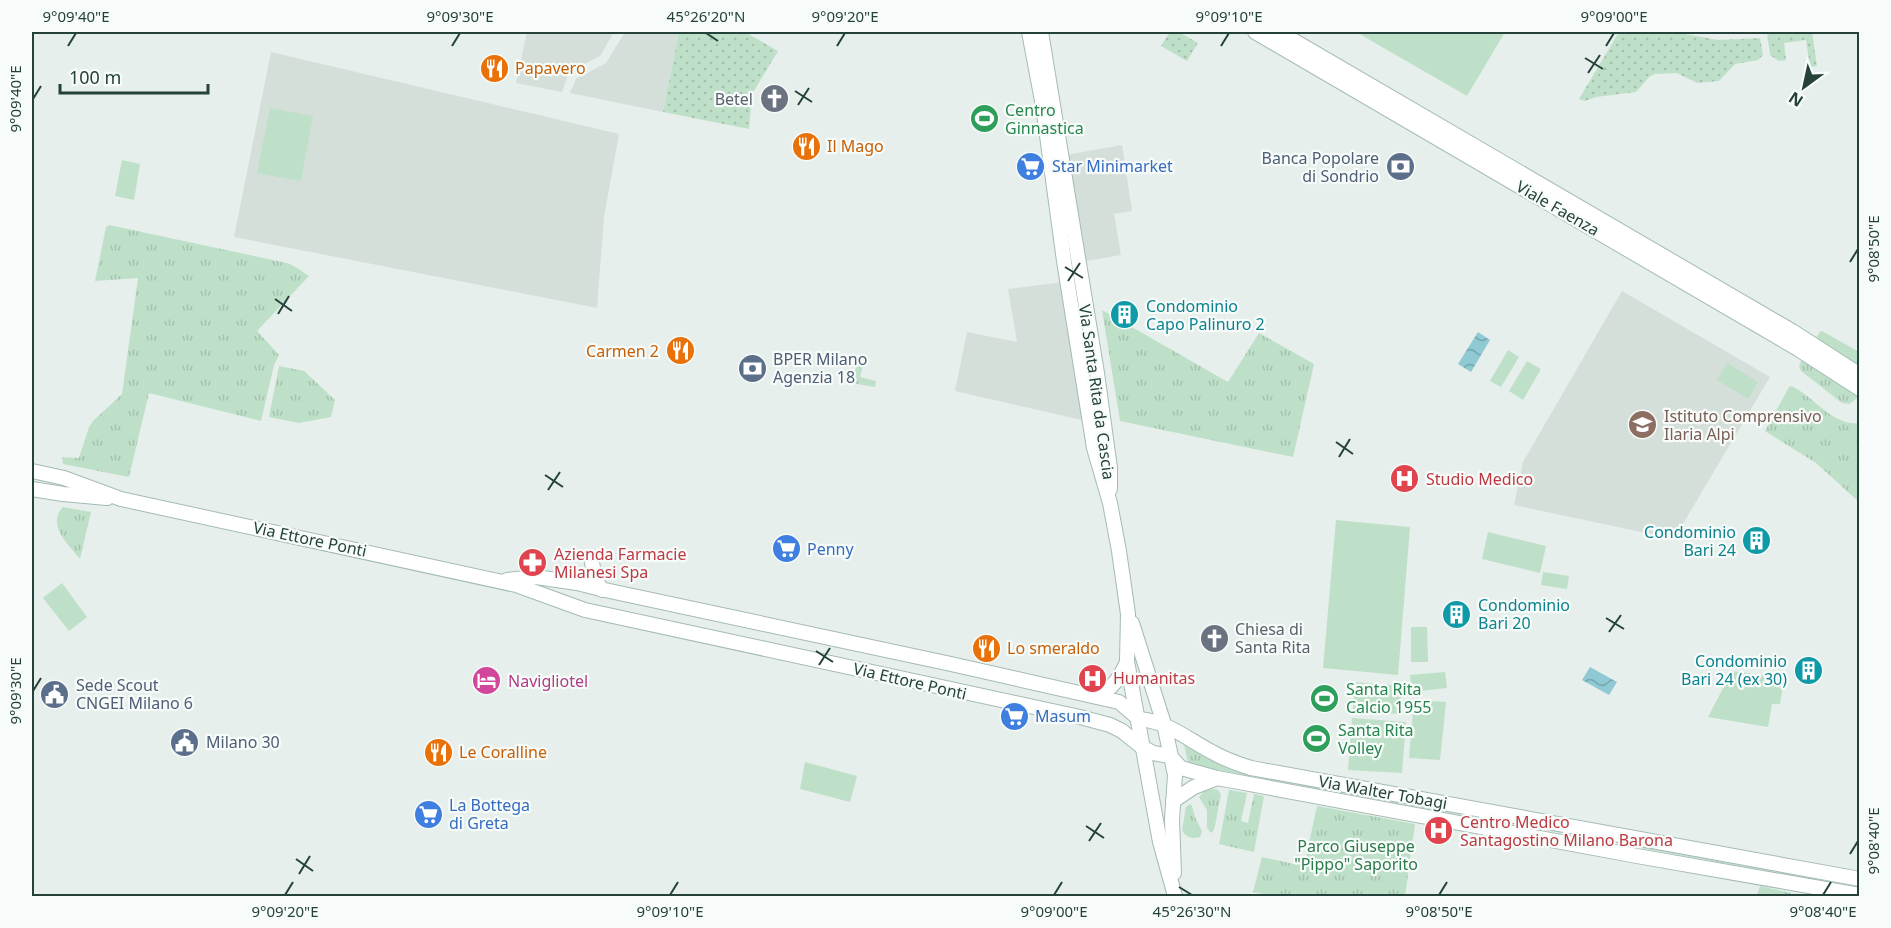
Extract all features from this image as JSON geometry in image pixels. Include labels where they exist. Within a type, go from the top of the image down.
[{"type":"street","name":"Via Santa Rita da Cascia","points":[[1029,32],[1094,448],[1110,503],[1128,614],[1164,724],[1170,756]]},
{"type":"street","name":"Via Santa Rita da Cascia","points":[[1041,32],[1097,373],[1110,468],[1110,503]]},
{"type":"street","name":"Viale Faenza","points":[[1255,32],[1785,341],[1860,389]]},
{"type":"street","name":"Viale Faenza","points":[[1279,32],[1781,325],[1860,375]]},
{"type":"street","name":"Via Ettore Ponti","points":[[32,471],[51,475],[121,499],[498,581],[534,591],[585,610],[1080,717],[1122,730],[1142,747]]},
{"type":"street","name":"Via Ettore Ponti","points":[[32,489],[94,498],[121,499]]},
{"type":"street","points":[[592,563],[596,580],[602,590]]},
{"type":"street","name":"Via Ettore Ponti","points":[[498,581],[536,577],[577,583],[1119,702],[1139,719]]},
{"type":"street","points":[[562,603],[577,583]]},
{"type":"street","name":"Via Santa Rita da Cascia","points":[[1128,614],[1127,661],[1139,719],[1142,747]]},
{"type":"street","points":[[1098,697],[1113,686],[1122,674],[1127,661]]},
{"type":"street","name":"Via Walter Tobagi","points":[[1139,719],[1164,724],[1224,758],[1251,768],[1860,879]]},
{"type":"street","points":[[1142,747],[1160,842],[1174,894]]},
{"type":"street","name":"Via Walter Tobagi","points":[[1142,747],[1154,753],[1170,756],[1181,768],[1188,771],[1217,778],[1860,895]]},
{"type":"street","points":[[1170,756],[1175,775],[1172,820],[1174,894]]},
{"type":"street","points":[[1173,801],[1194,787],[1217,778]]},
{"type":"shaded area","points":[[527,32],[614,32],[600,56],[569,72],[562,92],[516,83]]},
{"type":"shaded area","points":[[625,32],[679,32],[663,112],[570,93],[576,79],[606,63]]},
{"type":"shaded area","points":[[271,52],[619,134],[604,217],[597,308],[234,237]]},
{"type":"shaded area","points":[[1122,145],[1132,211],[1114,214],[1121,255],[1081,262],[1066,155]]},
{"type":"shaded area","points":[[1063,282],[1086,421],[955,391],[967,332],[1017,342],[1008,289]]},
{"type":"shaded area","name":"Istituto Comprensivo Ilaria Alpi","points":[[1622,291],[1770,377],[1674,539],[1514,505],[1523,462]]},
{"type":"green space","points":[[679,32],[745,32],[778,51],[752,94],[749,129],[663,112]]},
{"type":"green space","points":[[1170,32],[1179,32],[1198,43],[1187,61],[1161,46]]},
{"type":"green space","points":[[1356,32],[1505,32],[1467,96]]},
{"type":"green space","points":[[1619,32],[1675,32],[1718,40],[1760,38],[1763,55],[1758,60],[1735,64],[1719,81],[1697,83],[1677,73],[1655,74],[1650,76],[1636,92],[1596,97],[1585,101],[1579,99]]},
{"type":"green space","points":[[1812,32],[1817,66],[1810,67],[1806,40],[1784,43],[1786,60],[1779,61],[1770,55],[1767,33]]},
{"type":"green space","points":[[270,108],[313,116],[301,181],[257,173]]},
{"type":"green space","points":[[122,160],[140,164],[134,200],[115,196]]},
{"type":"green space","points":[[109,225],[287,263],[309,276],[257,331],[279,355],[274,365],[261,421],[149,393],[129,477],[63,464],[62,457],[79,458],[93,421],[122,394],[138,278],[95,281],[106,227]]},
{"type":"green space","points":[[1102,310],[1228,382],[1259,333],[1314,364],[1293,457],[1120,421]]},
{"type":"green space","points":[[1821,331],[1859,352],[1859,369],[1814,340]]},
{"type":"green space","points":[[1508,350],[1519,357],[1501,387],[1490,381]]},
{"type":"green space","points":[[1803,358],[1859,397],[1849,404],[1842,403],[1801,371],[1799,366]]},
{"type":"green space","points":[[1527,361],[1541,369],[1523,400],[1509,391]]},
{"type":"green space","points":[[857,363],[863,365],[860,377],[876,381],[875,387],[852,383]]},
{"type":"green space","points":[[1727,363],[1758,382],[1748,399],[1717,380]]},
{"type":"green space","points":[[279,366],[304,371],[335,400],[331,417],[299,423],[269,417]]},
{"type":"green space","points":[[1791,386],[1840,420],[1859,423],[1859,502],[1816,463],[1765,431]]},
{"type":"green space","points":[[63,507],[91,512],[80,559],[65,541],[58,528],[58,514]]},
{"type":"green space","points":[[1336,520],[1410,527],[1398,675],[1323,668]]},
{"type":"green space","points":[[1488,532],[1546,546],[1540,573],[1482,559]]},
{"type":"green space","points":[[1543,572],[1569,576],[1567,589],[1541,585]]},
{"type":"green space","points":[[62,583],[87,617],[69,631],[43,598]]},
{"type":"green space","points":[[1411,627],[1427,627],[1428,662],[1411,662]]},
{"type":"green space","points":[[1732,671],[1784,678],[1780,704],[1772,704],[1768,727],[1708,717]]},
{"type":"green space","points":[[1445,672],[1447,688],[1412,692],[1410,675]]},
{"type":"green space","points":[[1355,682],[1402,686],[1400,714],[1353,710]]},
{"type":"green space","points":[[1414,700],[1446,702],[1440,760],[1409,758]]},
{"type":"green space","points":[[1352,718],[1406,722],[1402,773],[1348,770]]},
{"type":"green space","points":[[1184,744],[1226,768],[1250,775],[1568,835],[1207,768],[1188,763]]},
{"type":"green space","points":[[805,762],[857,776],[850,802],[800,789]]},
{"type":"green space","points":[[1218,790],[1221,794],[1215,826],[1211,833],[1207,828],[1207,810],[1199,797],[1204,791]]},
{"type":"green space","points":[[1229,790],[1247,793],[1241,821],[1248,823],[1254,794],[1264,796],[1254,852],[1219,844]]},
{"type":"green space","points":[[1190,804],[1202,831],[1200,837],[1190,837],[1182,830],[1186,807]]},
{"type":"green space","name":"Parco Giuseppe \"Pippo\" Saporito","points":[[1317,806],[1415,824],[1405,896],[1275,896],[1253,892],[1262,857],[1294,864],[1297,855],[1306,857]]},
{"type":"green space","points":[[1624,845],[1859,887],[1859,888]]},
{"type":"green space","points":[[1760,886],[1791,893],[1791,896],[1757,896]]},
{"type":"water","points":[[1478,332],[1490,340],[1471,372],[1458,364]]},
{"type":"water","points":[[1590,667],[1617,682],[1609,695],[1582,680]]},
{"type":"place","name":"Papavero","points":[[494,68]]},
{"type":"place","name":"Betel","points":[[774,99]]},
{"type":"place","name":"Centro Ginnastica","points":[[984,119]]},
{"type":"place","name":"Il Mago","points":[[806,146]]},
{"type":"place","name":"Star Minimarket","points":[[1031,166]]},
{"type":"place","name":"Banca Popolare di Sondrio","points":[[1400,167]]},
{"type":"place","name":"Condominio Capo Palinuro 2","points":[[1125,315]]},
{"type":"place","name":"Carmen 2","points":[[680,351]]},
{"type":"place","name":"BPER Milano Agenzia 18","points":[[752,368]]},
{"type":"place","name":"Istituto Comprensivo Ilaria Alpi","points":[[1643,425]]},
{"type":"place","name":"Studio Medico","points":[[1405,479]]},
{"type":"place","name":"Condominio Bari 24","points":[[1757,541]]},
{"type":"place","name":"Penny","points":[[786,549]]},
{"type":"place","name":"Azienda Farmacie Milanesi Spa","points":[[533,563]]},
{"type":"place","name":"Condominio Bari 20","points":[[1457,614]]},
{"type":"place","name":"Chiesa di Santa Rita","points":[[1214,638]]},
{"type":"place","name":"Lo smeraldo","points":[[986,648]]},
{"type":"place","name":"Condominio Bari 24 (ex 30)","points":[[1808,670]]},
{"type":"place","name":"Humanitas","points":[[1092,678]]},
{"type":"place","name":"Navigliotel","points":[[487,681]]},
{"type":"place","name":"Sede Scout CNGEI Milano 6","points":[[55,694]]},
{"type":"place","name":"Santa Rita Calcio 1955","points":[[1325,698]]},
{"type":"place","name":"Masum","points":[[1014,716]]},
{"type":"place","name":"Santa Rita Volley","points":[[1317,739]]},
{"type":"place","name":"Milano 30","points":[[185,742]]},
{"type":"place","name":"Le Coralline","points":[[438,752]]},
{"type":"place","name":"La Bottega di Greta","points":[[428,814]]},
{"type":"place","name":"Centro Medico Santagostino Milano Barona","points":[[1439,831]]}]
